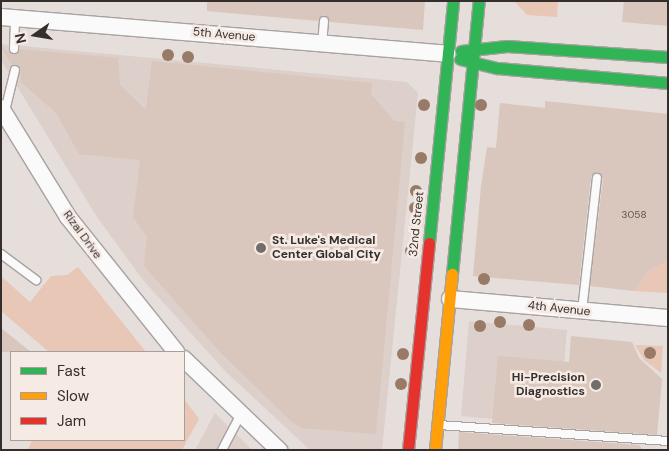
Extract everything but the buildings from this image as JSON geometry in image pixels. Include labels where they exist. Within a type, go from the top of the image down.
[{"type":"main road","name":"32nd Street","points":[[408,450],[453,1]]},
{"type":"main road","points":[[435,450],[479,1]]},
{"type":"main road","name":"5th Avenue","points":[[448,54],[475,48],[668,57]]},
{"type":"main road","name":"5th Avenue","points":[[448,54],[474,66],[668,83]]},
{"type":"street","name":"5th Avenue","points":[[8,18],[448,54]]},
{"type":"street","name":"Rizal Drive","points":[[3,111],[68,217],[175,351]]},
{"type":"street","name":"4th Avenue","points":[[450,299],[668,318]]},
{"type":"street","points":[[185,360],[279,450]]},
{"type":"lane","points":[[8,18],[14,49]]},
{"type":"lane","points":[[322,44],[324,21]]},
{"type":"lane","points":[[3,111],[15,70]]},
{"type":"lane","points":[[582,311],[597,178]]},
{"type":"lane","points":[[1,254],[36,280]]},
{"type":"lane","points":[[222,450],[241,412]]},
{"type":"lane","points":[[437,425],[668,441]]},
{"type":"shaded area","points":[[514,1],[558,1],[557,17],[527,15]]},
{"type":"shaded area","name":"St. Luke's Medical Center Global City","points":[[1,44],[407,82],[418,93],[382,450],[310,450],[226,372],[143,280],[97,217],[1,60]]},
{"type":"shaded area","points":[[668,261],[668,293],[634,291],[649,271]]},
{"type":"shaded area","points":[[78,267],[145,351],[48,351],[1,311],[1,276],[30,302],[51,276],[67,275]]},
{"type":"shaded area","points":[[469,321],[567,330],[559,425],[461,416]]},
{"type":"shaded area","points":[[635,345],[663,346],[661,373],[644,360]]},
{"type":"shaded area","points":[[185,400],[199,419],[182,450],[28,450],[32,441],[185,441]]},
{"type":"shaded area","points":[[215,413],[252,450],[195,450]]},
{"type":"traffic: fast","points":[[429,243],[453,1]]},
{"type":"traffic: fast","points":[[452,274],[479,1]]},
{"type":"traffic: fast","points":[[461,51],[507,46],[668,57]]},
{"type":"traffic: fast","points":[[460,59],[497,68],[668,83]]},
{"type":"traffic: slow","points":[[435,450],[452,274]]},
{"type":"traffic: jam","points":[[408,450],[429,243]]},
{"type":"place","name":"St. Luke's Medical Center Global City","points":[[261,248]]},
{"type":"place","name":"Hi-Precision Diagnostics","points":[[596,385]]}]
